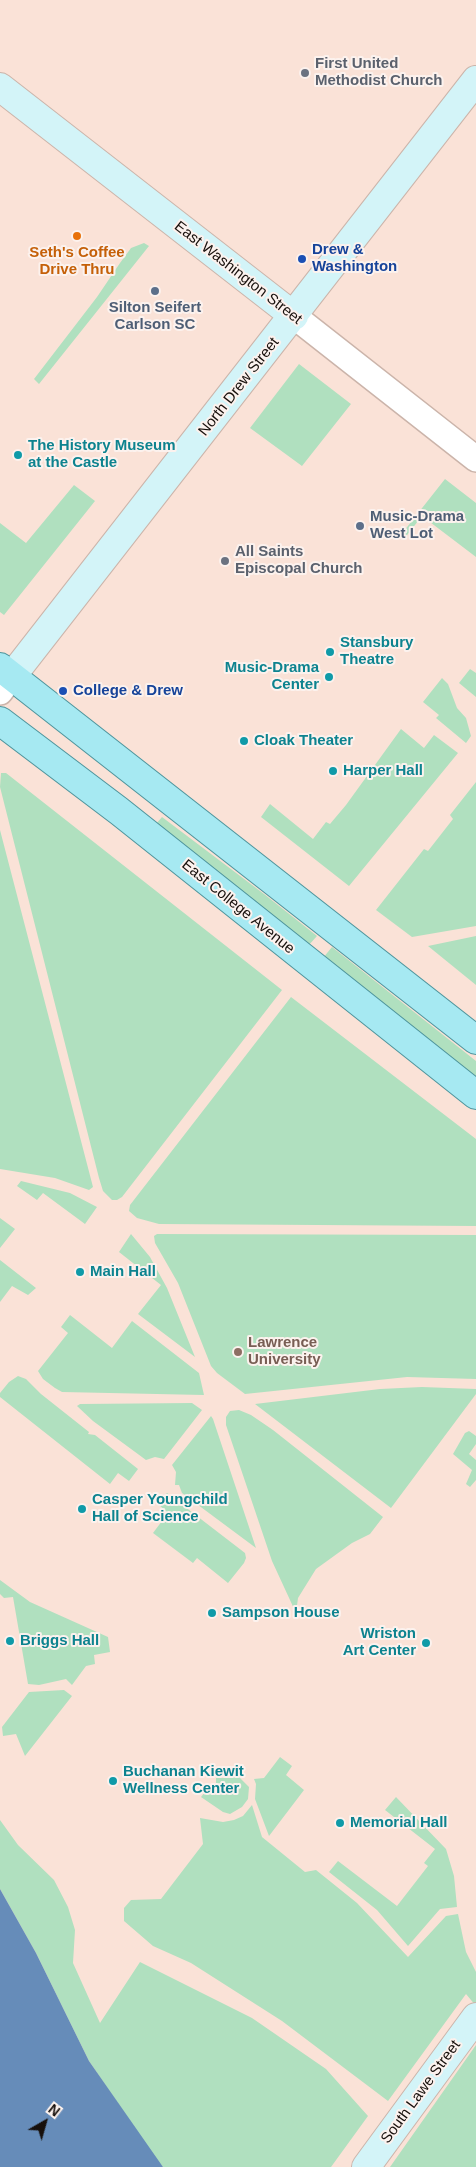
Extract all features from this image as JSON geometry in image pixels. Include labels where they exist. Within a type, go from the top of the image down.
[{"type":"main road","points":[[4,679],[207,831],[476,1040]]},
{"type":"main road","name":"East College Avenue","points":[[0,721],[119,812],[476,1094]]},
{"type":"street","name":"North Drew Street","points":[[4,679],[294,316],[476,80]]},
{"type":"street","name":"East Washington Street","points":[[0,87],[476,459]]},
{"type":"street","name":"South Lawe Street","points":[[366,2167],[476,2017]]},
{"type":"green space","points":[[144,243],[149,246],[39,384],[34,379],[97,297],[131,248]]},
{"type":"green space","points":[[299,364],[351,404],[302,466],[250,428]]},
{"type":"green space","points":[[445,479],[476,503],[476,557],[422,516],[404,539],[400,536]]},
{"type":"green space","points":[[74,485],[95,501],[4,615],[0,612],[0,523],[26,543]]},
{"type":"green space","points":[[470,669],[476,673],[476,697],[459,683]]},
{"type":"green space","points":[[442,678],[448,684],[457,708],[466,718],[471,736],[466,743],[436,718],[439,715],[423,702]]},
{"type":"green space","points":[[401,729],[424,748],[434,735],[458,753],[349,886],[261,817],[270,804],[313,839],[326,822],[330,824],[346,805]]},
{"type":"green space","points":[[1,773],[6,773],[282,990],[122,1197],[117,1200],[112,1200],[103,1191],[99,1178],[0,787]]},
{"type":"green space","points":[[476,782],[476,926],[412,937],[376,910],[424,849],[428,851],[453,819],[450,815]]},
{"type":"green space","points":[[162,817],[317,936],[308,946],[156,824]]},
{"type":"green space","points":[[0,830],[93,1187],[89,1190],[55,1178],[0,1169]]},
{"type":"green space","points":[[476,936],[476,985],[428,946]]},
{"type":"green space","points":[[332,947],[476,1061],[476,1077],[323,958]]},
{"type":"green space","points":[[291,997],[476,1139],[476,1226],[159,1224],[137,1218],[129,1211],[130,1205]]},
{"type":"green space","points":[[21,1181],[70,1193],[97,1207],[85,1224],[43,1193],[37,1200],[17,1186]]},
{"type":"green space","points":[[0,1218],[15,1229],[0,1248]]},
{"type":"green space","points":[[131,1234],[150,1257],[167,1288],[195,1357],[138,1314],[161,1285],[119,1252]]},
{"type":"green space","points":[[157,1234],[476,1235],[476,1379],[407,1377],[245,1394],[217,1373],[211,1366],[178,1283],[155,1243],[154,1236]]},
{"type":"green space","points":[[0,1260],[36,1288],[28,1295],[12,1286],[0,1302]]},
{"type":"green space","points":[[70,1315],[112,1348],[132,1321],[199,1373],[204,1395],[62,1392],[55,1388],[43,1379],[38,1371],[68,1333],[61,1327]]},
{"type":"green space","points":[[18,1376],[26,1379],[41,1394],[89,1432],[88,1434],[95,1435],[138,1469],[129,1481],[118,1473],[110,1484],[0,1397],[0,1393],[9,1382]]},
{"type":"green space","points":[[422,1387],[476,1389],[476,1394],[391,1508],[255,1404],[380,1389]]},
{"type":"green space","points":[[192,1403],[202,1410],[164,1459],[155,1457],[146,1460],[93,1421],[77,1406],[80,1404]]},
{"type":"green space","points":[[239,1410],[251,1415],[273,1430],[383,1517],[370,1534],[352,1543],[316,1569],[298,1598],[296,1613],[272,1561],[226,1425],[226,1417],[230,1411]]},
{"type":"green space","points":[[211,1416],[256,1548],[182,1493],[179,1485],[175,1485],[176,1472],[172,1465]]},
{"type":"green space","points":[[469,1431],[476,1436],[476,1444],[469,1454],[476,1460],[476,1480],[470,1487],[466,1484],[472,1470],[453,1454],[465,1433]]},
{"type":"green space","points":[[167,1493],[245,1553],[244,1563],[228,1583],[197,1558],[193,1563],[153,1533],[168,1513],[158,1504]]},
{"type":"green space","points":[[0,1580],[30,1602],[108,1637],[110,1652],[94,1655],[95,1664],[86,1666],[72,1685],[66,1679],[39,1685],[28,1684],[13,1597],[4,1598],[0,1594]]},
{"type":"green space","points":[[64,1690],[72,1696],[25,1756],[16,1734],[3,1736],[2,1727],[29,1692]]},
{"type":"green space","points":[[280,1757],[292,1766],[286,1775],[304,1790],[269,1836],[255,1799],[256,1784],[254,1779],[264,1778]]},
{"type":"green space","points":[[234,1772],[238,1772],[240,1778],[249,1787],[248,1799],[242,1807],[230,1814],[223,1812],[201,1797],[210,1786],[216,1785],[216,1778],[230,1778]]},
{"type":"green space","points":[[396,1797],[446,1849],[454,1876],[457,1907],[440,1909],[408,1946],[377,1910],[329,1872],[338,1861],[397,1906],[428,1866],[424,1863],[435,1849],[385,1810]]},
{"type":"green space","points":[[252,1805],[262,1837],[305,1872],[316,1870],[357,1903],[408,1957],[446,1916],[458,1914],[466,1952],[476,1972],[476,2006],[466,1994],[388,2101],[282,2021],[191,1963],[153,1946],[124,1921],[124,1908],[131,1900],[161,1899],[203,1844],[200,1818],[223,1822],[234,1820],[243,1816]]},
{"type":"green space","points":[[0,1820],[18,1845],[54,1880],[68,1907],[75,1930],[73,1963],[100,2023],[140,1962],[252,2018],[326,2069],[368,2116],[331,2167],[163,2167],[158,2162],[89,2061],[36,1953],[0,1889]]},
{"type":"green space","points":[[476,2045],[476,2167],[390,2167]]},
{"type":"water","points":[[0,1889],[36,1953],[89,2061],[163,2167],[0,2167]]},
{"type":"place","name":"First United Methodist Church","points":[[305,73]]},
{"type":"place","name":"Seth's Coffee Drive Thru","points":[[77,236]]},
{"type":"place","name":"Drew & Washington","points":[[302,259]]},
{"type":"place","name":"Silton Seifert Carlson SC","points":[[155,291]]},
{"type":"place","name":"The History Museum at the Castle","points":[[18,455]]},
{"type":"place","name":"Music-Drama West Lot","points":[[360,526]]},
{"type":"place","name":"All Saints Episcopal Church","points":[[225,561]]},
{"type":"place","name":"Stansbury Theatre","points":[[330,652]]},
{"type":"place","name":"Music-Drama Center","points":[[329,677]]},
{"type":"place","name":"College & Drew","points":[[63,691]]},
{"type":"place","name":"Cloak Theater","points":[[244,741]]},
{"type":"place","name":"Harper Hall","points":[[333,771]]},
{"type":"place","name":"Main Hall","points":[[80,1272]]},
{"type":"place","name":"Lawrence University","points":[[238,1352]]},
{"type":"place","name":"Casper Youngchild Hall of Science","points":[[82,1509]]},
{"type":"place","name":"Sampson House","points":[[212,1613]]},
{"type":"place","name":"Briggs Hall","points":[[10,1641]]},
{"type":"place","name":"Wriston Art Center","points":[[426,1643]]},
{"type":"place","name":"Buchanan Kiewit Wellness Center","points":[[113,1781]]},
{"type":"place","name":"Memorial Hall","points":[[340,1823]]}]
